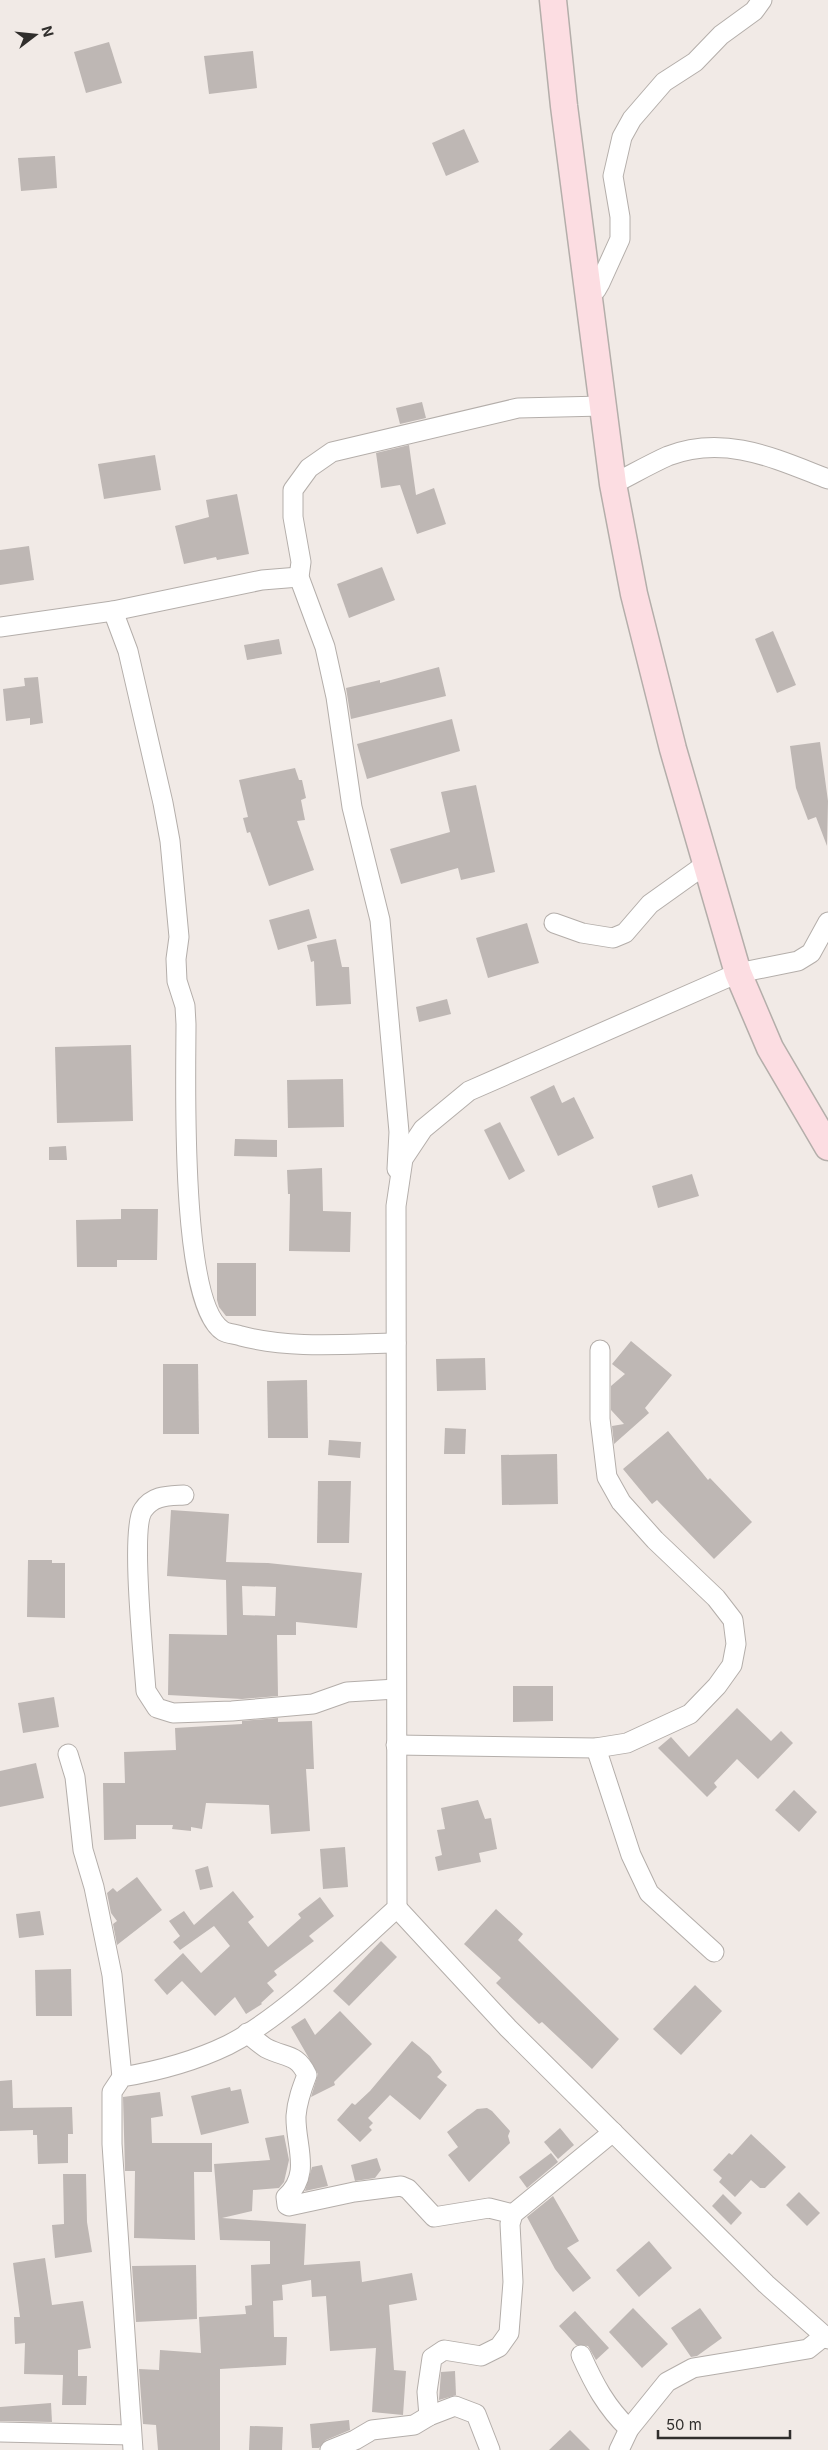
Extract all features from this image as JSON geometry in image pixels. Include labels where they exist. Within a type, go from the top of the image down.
[{"type":"street","points":[[553,0],[613,484],[637,604],[673,749],[738,974],[770,1048],[828,1147]]},
{"type":"street","points":[[588,293],[596,290],[620,239],[620,217],[613,176],[622,136],[632,118],[664,82],[695,62],[721,35],[754,11],[762,0]]},
{"type":"street","points":[[603,406],[518,408],[332,452],[309,468],[293,490],[293,518],[301,562],[299,577],[326,655],[336,697],[352,807],[380,920],[398,1132],[396,1206],[397,1908],[508,2028],[766,2284],[826,2338],[808,2349],[693,2368],[667,2382],[630,2429],[619,2450]]},
{"type":"street","points":[[613,484],[669,456],[712,447],[760,452],[828,479]]},
{"type":"street","points":[[0,627],[113,611],[262,580],[299,577]]},
{"type":"street","points":[[113,611],[128,651],[170,841],[179,937],[176,959],[177,981],[185,1006],[186,1024],[190,1213],[196,1264],[204,1302],[213,1319],[223,1331],[260,1341],[308,1345],[396,1343]]},
{"type":"street","points":[[554,923],[582,933],[613,938],[625,933],[650,904],[706,864]]},
{"type":"street","points":[[396,1206],[403,1159],[423,1129],[469,1091],[738,974],[798,960],[811,953],[827,926]]},
{"type":"street","points":[[396,1745],[596,1748],[628,1743],[690,1714],[717,1686],[732,1666],[736,1644],[733,1620],[716,1598],[656,1540],[621,1502],[607,1477],[600,1419],[600,1350]]},
{"type":"street","points":[[184,1495],[158,1497],[142,1510],[136,1537],[146,1691],[157,1708],[173,1713],[232,1711],[312,1704],[347,1692],[396,1689]]},
{"type":"street","points":[[596,1748],[631,1855],[649,1893],[714,1952]]},
{"type":"street","points":[[0,2432],[132,2442],[112,2144],[112,2092],[122,2077],[112,1975],[94,1886],[83,1850],[75,1778],[68,1754]]},
{"type":"street","points":[[122,2077],[184,2062],[227,2045],[247,2033],[298,1995],[397,1908]]},
{"type":"street","points":[[247,2033],[267,2048],[282,2052],[301,2062],[307,2075],[299,2095],[296,2117],[301,2172],[299,2181],[286,2197],[287,2205],[354,2192],[401,2186],[408,2189],[434,2217],[490,2208],[513,2214]]},
{"type":"street","points":[[429,2416],[427,2392],[432,2358],[444,2350],[481,2356],[498,2347],[509,2333],[513,2282],[510,2224],[513,2214],[613,2132]]},
{"type":"street","points":[[581,2355],[597,2390],[613,2414],[630,2429]]},
{"type":"street","points":[[330,2450],[356,2440],[372,2430],[414,2425],[429,2416],[455,2406],[476,2414],[490,2450]]},
{"type":"building","points":[[109,42],[122,83],[86,93],[74,52]]},
{"type":"building","points":[[253,51],[257,88],[209,94],[204,56]]},
{"type":"building","points":[[464,129],[479,162],[446,176],[432,143]]},
{"type":"building","points":[[55,156],[57,188],[21,191],[18,158]]},
{"type":"building","points":[[422,402],[426,418],[400,424],[396,408]]},
{"type":"building","points":[[409,445],[416,495],[434,488],[446,524],[417,534],[400,485],[381,488],[376,453]]},
{"type":"building","points":[[155,455],[161,490],[104,499],[98,464]]},
{"type":"building","points":[[237,494],[249,554],[217,560],[216,557],[184,564],[175,526],[209,517],[206,500]]},
{"type":"building","points":[[29,546],[34,580],[0,585],[0,550]]},
{"type":"building","points":[[382,567],[395,600],[349,618],[337,584]]},
{"type":"building","points":[[773,631],[796,685],[777,693],[755,639]]},
{"type":"building","points":[[279,639],[282,654],[247,660],[244,645]]},
{"type":"building","points":[[439,667],[446,696],[351,719],[346,688],[380,680],[380,683]]},
{"type":"building","points":[[38,677],[43,723],[30,725],[30,718],[6,721],[3,689],[25,686],[24,678]]},
{"type":"building","points":[[452,719],[460,751],[367,779],[357,744]]},
{"type":"building","points":[[820,742],[828,801],[827,846],[816,817],[808,820],[796,788],[790,746]]},
{"type":"building","points":[[295,768],[299,780],[302,780],[306,798],[301,800],[305,820],[297,821],[314,870],[269,886],[250,832],[247,833],[243,818],[248,817],[239,780]]},
{"type":"building","points":[[476,785],[495,872],[461,880],[458,868],[401,884],[390,849],[450,832],[441,792]]},
{"type":"building","points":[[309,909],[317,938],[278,950],[269,920]]},
{"type":"building","points":[[527,923],[539,963],[488,978],[476,938]]},
{"type":"building","points":[[336,939],[342,967],[349,967],[351,1004],[316,1006],[314,961],[311,962],[307,945]]},
{"type":"building","points":[[447,999],[451,1014],[419,1022],[416,1007]]},
{"type":"building","points":[[131,1045],[133,1121],[57,1123],[55,1047]]},
{"type":"building","points":[[343,1079],[344,1127],[288,1128],[287,1080]]},
{"type":"building","points":[[554,1085],[562,1103],[574,1097],[594,1138],[558,1156],[530,1097]]},
{"type":"building","points":[[500,1122],[525,1171],[509,1180],[484,1130]]},
{"type":"building","points":[[235,1139],[277,1140],[277,1157],[234,1156]]},
{"type":"building","points":[[66,1146],[67,1160],[49,1160],[49,1147]]},
{"type":"building","points":[[322,1168],[323,1211],[351,1212],[350,1252],[289,1251],[290,1194],[288,1194],[287,1170]]},
{"type":"building","points":[[692,1174],[699,1196],[658,1208],[652,1186]]},
{"type":"building","points":[[121,1209],[158,1209],[157,1260],[117,1260],[117,1267],[77,1267],[76,1220],[121,1219]]},
{"type":"building","points":[[217,1263],[256,1263],[256,1316],[226,1316],[219,1307],[217,1300]]},
{"type":"building","points":[[631,1341],[672,1375],[645,1408],[649,1413],[614,1444],[612,1426],[624,1424],[611,1410],[611,1386],[625,1374],[612,1364]]},
{"type":"building","points":[[485,1358],[486,1390],[437,1391],[436,1359]]},
{"type":"building","points":[[163,1364],[198,1364],[199,1434],[163,1434]]},
{"type":"building","points":[[307,1380],[308,1438],[268,1438],[267,1381]]},
{"type":"building","points":[[445,1428],[466,1429],[465,1454],[444,1454]]},
{"type":"building","points":[[668,1431],[708,1480],[710,1478],[752,1522],[714,1559],[657,1500],[652,1504],[623,1469]]},
{"type":"building","points":[[329,1440],[361,1442],[360,1458],[328,1455]]},
{"type":"building","points":[[557,1454],[558,1504],[502,1505],[501,1455]]},
{"type":"building","points":[[318,1481],[351,1481],[349,1543],[317,1543]]},
{"type":"building","points":[[171,1510],[229,1514],[226,1562],[268,1563],[362,1573],[357,1628],[296,1622],[296,1635],[277,1635],[278,1696],[242,1699],[168,1695],[169,1634],[227,1635],[226,1580],[167,1576]],"holes":[[[242,1586],[276,1587],[275,1616],[243,1615]]]},
{"type":"building","points":[[28,1560],[52,1560],[52,1563],[65,1563],[65,1618],[27,1617]]},
{"type":"building","points":[[513,1686],[553,1686],[553,1721],[513,1722]]},
{"type":"building","points":[[54,1697],[59,1727],[23,1733],[18,1703]]},
{"type":"building","points":[[737,1708],[771,1741],[781,1731],[793,1743],[758,1779],[737,1759],[714,1783],[717,1787],[707,1797],[658,1748],[671,1737],[689,1757]]},
{"type":"building","points":[[278,1718],[278,1722],[312,1721],[314,1769],[306,1769],[310,1831],[271,1834],[269,1805],[206,1803],[202,1829],[191,1827],[191,1831],[172,1829],[173,1825],[136,1825],[136,1839],[104,1840],[103,1783],[125,1783],[124,1752],[176,1750],[175,1728],[242,1724],[242,1721]]},
{"type":"building","points":[[36,1763],[44,1798],[0,1807],[0,1771]]},
{"type":"building","points":[[794,1790],[817,1812],[799,1832],[775,1810]]},
{"type":"building","points":[[478,1800],[485,1819],[491,1818],[497,1849],[479,1853],[481,1862],[438,1871],[435,1857],[442,1855],[437,1830],[445,1829],[441,1808]]},
{"type":"building","points":[[345,1847],[348,1887],[323,1889],[320,1849]]},
{"type":"building","points":[[208,1866],[213,1887],[200,1890],[195,1870]]},
{"type":"building","points":[[137,1877],[162,1910],[117,1945],[113,1924],[117,1921],[111,1913],[107,1893],[113,1888],[117,1892]]},
{"type":"building","points":[[233,1891],[254,1917],[248,1922],[268,1947],[301,1918],[298,1914],[320,1897],[334,1916],[309,1936],[314,1941],[274,1971],[277,1975],[267,1983],[274,1991],[262,2004],[246,2014],[235,1997],[215,2016],[182,1981],[167,1995],[154,1980],[183,1953],[201,1973],[230,1946],[214,1926],[180,1950],[173,1942],[180,1936],[169,1921],[184,1911],[194,1925]]},
{"type":"building","points":[[496,1909],[523,1934],[518,1940],[619,2039],[592,2069],[542,2022],[539,2024],[496,1983],[501,1978],[464,1944]]},
{"type":"building","points":[[40,1911],[44,1935],[19,1938],[16,1914]]},
{"type":"building","points":[[381,1941],[397,1957],[349,2006],[333,1991]]},
{"type":"building","points":[[71,1969],[72,2016],[36,2016],[35,1970]]},
{"type":"building","points":[[695,1985],[722,2011],[681,2055],[653,2029]]},
{"type":"building","points":[[340,2011],[372,2044],[334,2082],[335,2085],[311,2097],[318,2074],[291,2027],[305,2018],[315,2035]]},
{"type":"building","points":[[412,2041],[430,2056],[442,2072],[437,2077],[447,2085],[420,2120],[390,2095],[368,2118],[373,2123],[369,2127],[372,2130],[360,2142],[337,2120],[352,2103],[355,2105],[370,2091]]},
{"type":"building","points":[[12,2080],[13,2108],[72,2107],[73,2134],[68,2134],[68,2163],[38,2164],[37,2135],[33,2135],[33,2130],[0,2131],[0,2081]]},
{"type":"building","points":[[230,2087],[231,2091],[241,2089],[249,2123],[201,2135],[191,2096]]},
{"type":"building","points":[[160,2092],[163,2116],[151,2118],[152,2143],[212,2143],[212,2172],[194,2172],[195,2240],[134,2238],[135,2171],[125,2171],[123,2097]]},
{"type":"building","points":[[487,2108],[510,2131],[508,2136],[510,2143],[469,2182],[448,2155],[458,2147],[447,2132],[477,2109]]},
{"type":"building","points":[[560,2128],[574,2145],[558,2159],[544,2142]]},
{"type":"building","points":[[751,2134],[786,2167],[765,2188],[760,2188],[751,2180],[735,2197],[719,2182],[722,2178],[713,2170],[729,2153],[732,2155]]},
{"type":"building","points":[[284,2135],[289,2160],[284,2182],[279,2188],[253,2190],[252,2211],[222,2218],[306,2224],[304,2265],[360,2261],[362,2282],[412,2273],[417,2300],[389,2305],[394,2370],[406,2371],[403,2415],[372,2412],[376,2348],[330,2351],[326,2296],[312,2297],[311,2280],[282,2285],[283,2300],[273,2301],[274,2337],[287,2337],[286,2365],[220,2369],[220,2450],[158,2450],[156,2425],[143,2424],[139,2369],[159,2370],[160,2350],[201,2353],[199,2317],[246,2314],[245,2306],[252,2305],[251,2265],[270,2264],[270,2241],[220,2240],[214,2164],[270,2160],[265,2138]]},
{"type":"building","points":[[551,2153],[558,2162],[527,2188],[519,2177]]},
{"type":"building","points":[[377,2158],[381,2170],[375,2178],[355,2181],[351,2165]]},
{"type":"building","points":[[322,2165],[328,2186],[305,2191],[312,2167]]},
{"type":"building","points":[[63,2174],[86,2174],[87,2222],[92,2252],[55,2258],[52,2225],[64,2224]]},
{"type":"building","points":[[799,2192],[820,2213],[807,2226],[786,2205]]},
{"type":"building","points":[[723,2194],[742,2213],[731,2225],[712,2206]]},
{"type":"building","points":[[553,2196],[579,2241],[567,2248],[591,2278],[573,2292],[555,2269],[527,2217]]},
{"type":"building","points":[[649,2241],[672,2268],[639,2297],[616,2270]]},
{"type":"building","points":[[45,2258],[52,2305],[83,2301],[91,2348],[78,2350],[78,2376],[87,2376],[86,2405],[62,2405],[63,2375],[24,2374],[25,2343],[15,2344],[14,2317],[20,2317],[13,2263]]},
{"type":"building","points":[[196,2265],[197,2319],[136,2322],[132,2266]]},
{"type":"building","points":[[633,2308],[668,2344],[642,2368],[609,2332]]},
{"type":"building","points":[[700,2308],[722,2338],[697,2356],[691,2357],[671,2328]]},
{"type":"building","points":[[575,2311],[609,2348],[596,2360],[588,2346],[576,2345],[559,2326]]},
{"type":"building","points":[[455,2371],[456,2395],[439,2400],[441,2372]]},
{"type":"building","points":[[51,2403],[52,2422],[0,2421],[0,2407]]},
{"type":"building","points":[[349,2420],[350,2430],[326,2440],[319,2448],[312,2448],[310,2424]]},
{"type":"building","points":[[250,2426],[283,2427],[282,2450],[249,2450]]},
{"type":"building","points":[[570,2430],[590,2450],[549,2450]]}]
